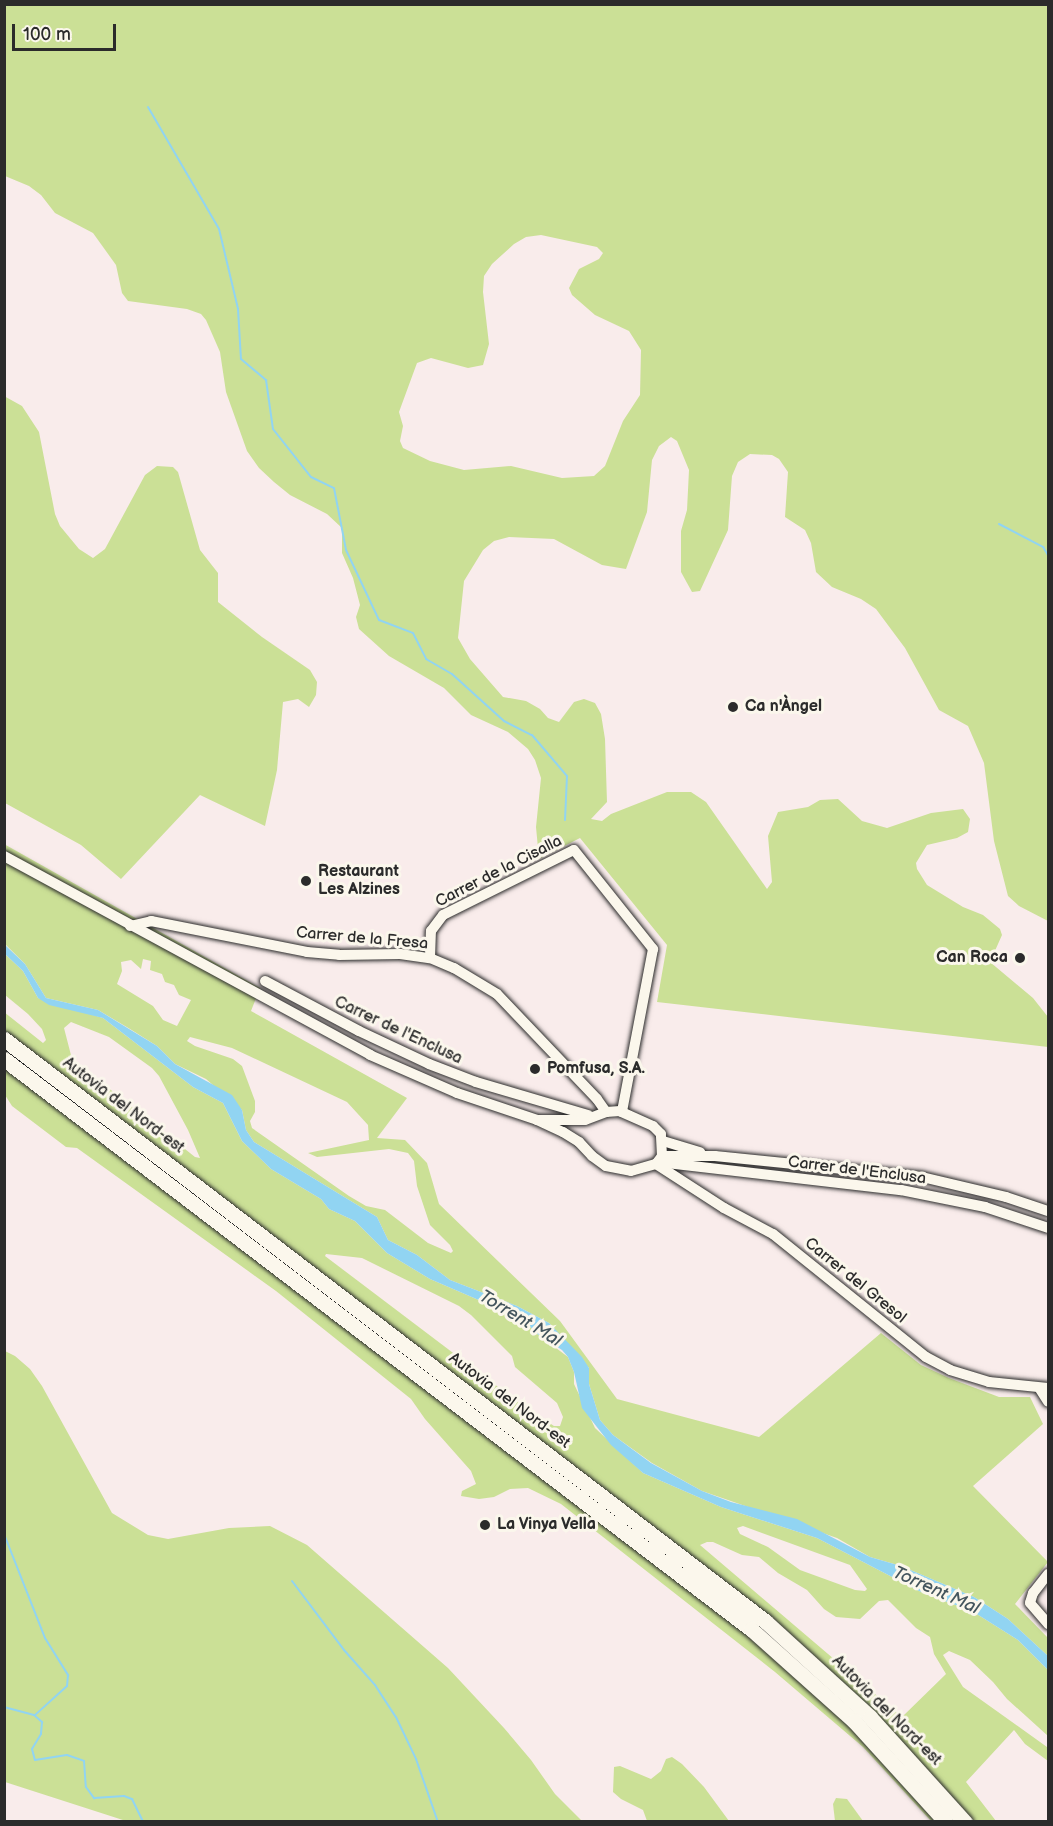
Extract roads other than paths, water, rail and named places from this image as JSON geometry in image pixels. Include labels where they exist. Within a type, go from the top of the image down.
[{"type":"highway","name":"Autovia del Nord-est","points":[[4,1039],[741,1602],[870,1717],[965,1821]]},
{"type":"highway","name":"Autovia del Nord-est","points":[[4,1059],[751,1629],[854,1721],[946,1821]]},
{"type":"street","name":"Carrer de la Cisalla","points":[[430,958],[430,936],[439,918],[574,850],[652,949],[622,1112]]},
{"type":"street","points":[[4,856],[370,1055],[457,1093],[537,1120],[579,1142],[592,1156],[614,1169],[631,1171],[659,1161],[715,1156]]},
{"type":"street","name":"Carrer de la Fresa","points":[[130,926],[151,921],[307,952],[339,956],[400,954],[430,958],[476,979],[497,994],[597,1099],[606,1112]]},
{"type":"street","name":"Carrer de l'Enclusa","points":[[265,981],[359,1031],[429,1064],[588,1118]]},
{"type":"street","points":[[537,1120],[588,1118],[606,1112],[622,1112],[653,1126],[663,1141],[715,1156],[922,1177],[1006,1197],[1048,1211]]},
{"type":"street","points":[[579,1142],[578,1135],[588,1118]]},
{"type":"street","points":[[659,1161],[663,1141]]},
{"type":"street","name":"Carrer de l'Enclusa","points":[[659,1161],[910,1191],[985,1207],[1048,1228]]},
{"type":"street","name":"Carrer del Gresol","points":[[659,1161],[724,1208],[773,1234],[926,1357],[950,1370],[989,1382],[1044,1388]]},
{"type":"street","points":[[1044,1388],[1048,1402]]},
{"type":"street","points":[[1048,1574],[1033,1593],[1030,1603],[1048,1624]]},
{"type":"water","name":"Torrent Mal","points":[[4,944],[25,964],[46,998],[98,1010],[157,1046],[175,1064],[232,1095],[242,1110],[246,1130],[254,1142],[377,1217],[388,1240],[417,1255],[450,1280],[517,1306],[549,1323],[582,1357],[589,1368],[589,1384],[600,1420],[613,1435],[651,1463],[702,1491],[731,1502],[797,1519],[870,1557],[901,1566],[974,1597],[1008,1619],[1048,1656],[1048,1670],[1018,1640],[972,1611],[923,1593],[817,1538],[721,1507],[643,1473],[611,1445],[582,1408],[574,1372],[568,1357],[562,1350],[536,1333],[523,1319],[430,1279],[387,1253],[355,1221],[329,1209],[321,1199],[271,1169],[242,1141],[223,1103],[193,1087],[103,1018],[49,1005],[38,998],[23,971],[5,954]]},
{"type":"waterway","points":[[148,107],[219,229],[238,309],[241,359],[266,380],[273,429],[311,477],[334,488],[346,550],[379,620],[413,633],[426,659],[452,674],[504,721],[532,735],[567,776],[565,820]]},
{"type":"waterway","points":[[999,524],[1043,547],[1048,555]]},
{"type":"waterway","points":[[4,1534],[45,1638],[68,1675],[67,1686],[35,1715]]},
{"type":"waterway","points":[[292,1581],[344,1650],[375,1685],[396,1717],[416,1759],[438,1822]]},
{"type":"waterway","points":[[4,1707],[34,1715],[42,1722],[41,1734],[32,1749],[35,1760],[67,1755],[84,1761],[86,1787],[94,1798],[124,1796],[132,1799],[143,1822]]},
{"type":"place","name":"Ca n'Àngel","points":[[733,707]]},
{"type":"place","name":"Restaurant Les Alzines","points":[[306,881]]},
{"type":"place","name":"Can Roca","points":[[1020,958]]},
{"type":"place","name":"Pomfusa, S.A.","points":[[535,1069]]},
{"type":"place","name":"La Vinya Vella","points":[[485,1525]]}]
